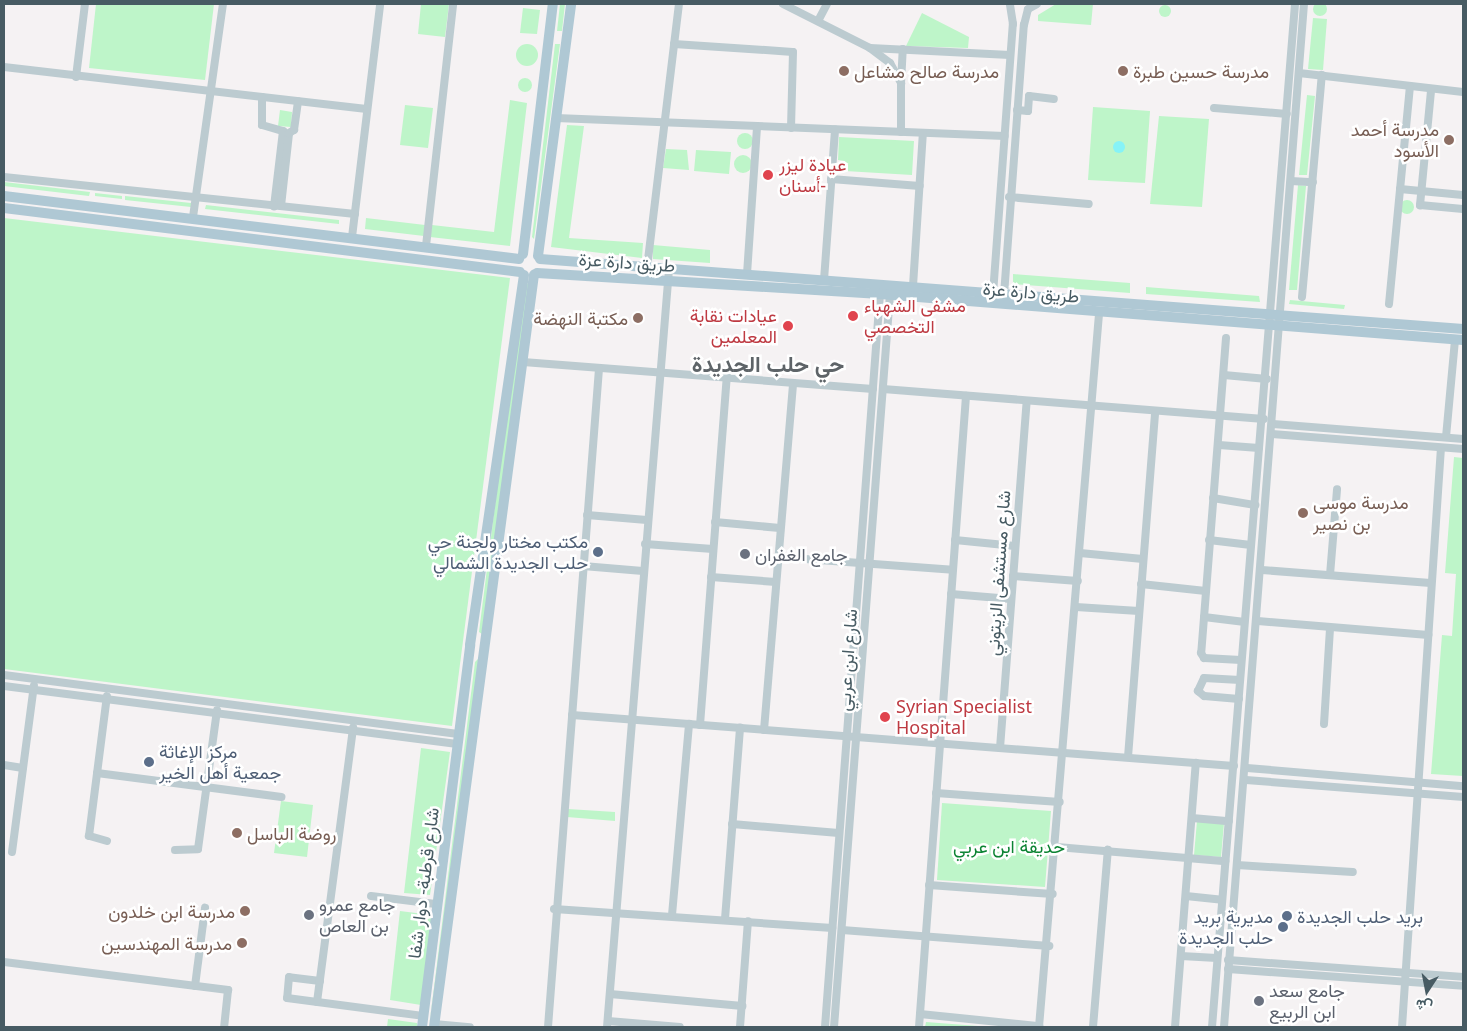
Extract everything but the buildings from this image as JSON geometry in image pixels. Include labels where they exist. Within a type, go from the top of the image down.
[{"type":"main road","points":[[529,274],[521,257],[551,37],[552,4]]},
{"type":"main road","points":[[434,1026],[523,362],[529,274],[539,257],[571,4]]},
{"type":"main road","points":[[551,37],[566,39]]},
{"type":"main road","points":[[4,196],[521,257],[539,257],[647,268],[913,286],[1020,297],[1277,313],[1463,329]]},
{"type":"main road","name":"طريق دارة عزة","points":[[4,208],[529,274],[885,295],[1020,308],[1459,340]]},
{"type":"main road","name":"شارع قرطبة- دوار شفا","points":[[422,1027],[470,645],[529,274]]},
{"type":"main road","points":[[1020,297],[1020,308]]},
{"type":"main road","points":[[470,645],[484,646]]},
{"type":"main road","points":[[430,953],[443,955]]},
{"type":"street","points":[[76,77],[85,4]]},
{"type":"street","points":[[193,218],[199,198],[223,4]]},
{"type":"street","points":[[352,237],[380,4]]},
{"type":"street","points":[[426,246],[453,4]]},
{"type":"street","points":[[647,268],[679,4]]},
{"type":"street","points":[[783,4],[870,48],[890,64],[902,83]]},
{"type":"street","points":[[818,21],[827,4]]},
{"type":"street","points":[[1009,6],[1020,14],[1029,6],[1037,4]]},
{"type":"street","points":[[1277,313],[1286,114],[1294,4]]},
{"type":"street","points":[[1224,1027],[1228,964],[1246,780],[1273,424],[1277,313],[1291,181],[1304,4]]},
{"type":"street","points":[[992,294],[1010,55],[1009,6]]},
{"type":"street","points":[[1004,295],[1009,197],[1029,6]]},
{"type":"street","points":[[674,44],[790,50],[795,56],[791,128]]},
{"type":"street","points":[[870,48],[1010,55]]},
{"type":"street","points":[[901,132],[903,49]]},
{"type":"street","points":[[4,67],[76,77],[367,109]]},
{"type":"street","points":[[1299,73],[1431,91],[1463,92]]},
{"type":"street","points":[[1302,297],[1322,75]]},
{"type":"street","points":[[1389,304],[1410,87]]},
{"type":"street","points":[[1431,91],[1420,205],[1463,209]]},
{"type":"street","points":[[262,96],[262,124],[283,131],[278,206]]},
{"type":"street","points":[[1017,110],[1028,111],[1029,96],[1054,99]]},
{"type":"street","points":[[278,206],[289,132],[294,130],[298,101]]},
{"type":"street","points":[[1214,108],[1286,114]]},
{"type":"street","points":[[556,118],[1005,136]]},
{"type":"street","points":[[747,274],[757,126]]},
{"type":"street","points":[[824,280],[835,130]]},
{"type":"street","points":[[913,286],[923,133]]},
{"type":"street","points":[[4,177],[355,214]]},
{"type":"street","points":[[831,179],[920,186]]},
{"type":"street","points":[[1291,181],[1312,182]]},
{"type":"street","points":[[1400,189],[1463,195]]},
{"type":"street","points":[[1009,197],[1089,204]]},
{"type":"street","points":[[669,269],[659,372],[607,1024],[680,1027]]},
{"type":"street","points":[[825,1027],[873,388],[885,295]]},
{"type":"street","name":"شارع ابن عربي","points":[[834,1027],[883,389],[885,295]]},
{"type":"street","points":[[920,1014],[1039,1027],[1049,946],[1099,314]]},
{"type":"street","points":[[1212,1027],[1234,766],[1243,622],[1259,448],[1264,419],[1267,379],[1276,326]]},
{"type":"street","points":[[1226,338],[1222,416],[1209,540],[1202,657],[1241,660]]},
{"type":"street","points":[[1446,438],[1459,340]]},
{"type":"street","points":[[523,362],[873,388]]},
{"type":"street","points":[[548,1027],[554,909],[572,715],[599,368]]},
{"type":"street","points":[[1224,375],[1267,379]]},
{"type":"street","points":[[700,725],[727,378]]},
{"type":"street","points":[[764,730],[793,383]]},
{"type":"street","points":[[883,389],[1264,419]]},
{"type":"street","points":[[918,1027],[966,396]]},
{"type":"street","name":"شارع مستشفى الزيتوني","points":[[1000,748],[1026,401]]},
{"type":"street","points":[[1128,757],[1155,411]]},
{"type":"street","points":[[1273,424],[1463,439]]},
{"type":"street","points":[[1272,434],[1463,449]]},
{"type":"street","points":[[1403,434],[1403,445]]},
{"type":"street","points":[[1219,445],[1259,448]]},
{"type":"street","points":[[1402,1027],[1441,448]]},
{"type":"street","points":[[1330,575],[1337,489]]},
{"type":"street","points":[[1213,498],[1255,505]]},
{"type":"street","points":[[587,515],[647,520]]},
{"type":"street","points":[[715,522],[780,528]]},
{"type":"street","points":[[955,540],[1016,546]]},
{"type":"street","points":[[1209,540],[1251,544]]},
{"type":"street","points":[[646,544],[713,549]]},
{"type":"street","points":[[1080,553],[1144,559]]},
{"type":"street","points":[[778,557],[953,570]]},
{"type":"street","points":[[583,566],[643,571]]},
{"type":"street","points":[[1262,570],[1432,583]]},
{"type":"street","points":[[1013,576],[1078,581]]},
{"type":"street","points":[[711,577],[776,582]]},
{"type":"street","points":[[1141,584],[1206,591]]},
{"type":"street","points":[[951,594],[1011,598]]},
{"type":"street","points":[[1076,607],[1139,611]]},
{"type":"street","points":[[1204,617],[1243,622]]},
{"type":"street","points":[[1258,620],[1330,628],[1428,635]]},
{"type":"street","points":[[1324,724],[1330,628]]},
{"type":"street","points":[[4,675],[354,720],[458,739]]},
{"type":"street","points":[[1239,699],[1204,696],[1198,691],[1204,678],[1240,680]]},
{"type":"street","points":[[12,852],[35,680]]},
{"type":"street","points":[[4,686],[352,730],[458,739]]},
{"type":"street","points":[[107,841],[89,836],[108,689]]},
{"type":"street","points":[[175,850],[198,849],[218,703]]},
{"type":"street","points":[[572,715],[1234,766]]},
{"type":"street","points":[[317,1002],[354,720]]},
{"type":"street","points":[[672,915],[689,724]]},
{"type":"street","points":[[725,919],[740,728]]},
{"type":"street","points":[[1175,1027],[1196,763]]},
{"type":"street","points":[[4,765],[23,768]]},
{"type":"street","points":[[1246,768],[1463,786]]},
{"type":"street","points":[[97,773],[281,797]]},
{"type":"street","points":[[1246,780],[1463,797]]},
{"type":"street","points":[[936,793],[1060,802]]},
{"type":"street","points":[[1192,818],[1229,821]]},
{"type":"street","points":[[732,824],[839,833]]},
{"type":"street","points":[[1057,846],[1225,860]]},
{"type":"street","points":[[1093,1027],[1108,850]]},
{"type":"street","points":[[1237,866],[1354,872]]},
{"type":"street","points":[[929,885],[1053,894]]},
{"type":"street","points":[[371,896],[436,904]]},
{"type":"street","points":[[1186,896],[1222,900]]},
{"type":"street","points":[[195,986],[205,908]]},
{"type":"street","points":[[554,909],[616,914],[672,915],[832,928]]},
{"type":"street","points":[[740,1027],[748,921]]},
{"type":"street","points":[[842,930],[1049,946]]},
{"type":"street","points":[[1181,956],[1218,958]]},
{"type":"street","points":[[4,962],[228,990],[224,1027]]},
{"type":"street","points":[[1228,964],[1463,977]]},
{"type":"street","points":[[1228,964],[1463,986]]},
{"type":"street","points":[[320,981],[290,977],[287,998],[423,1016]]},
{"type":"street","points":[[828,988],[837,989]]},
{"type":"street","points":[[610,994],[742,1006]]},
{"type":"street","points":[[434,1026],[470,1027]]},
{"type":"green space","points":[[1320,2],[1325,4],[1327,9],[1325,14],[1320,16],[1315,14],[1313,9],[1315,4]]},
{"type":"green space","points":[[96,4],[214,4],[205,80],[89,68]]},
{"type":"green space","points":[[421,4],[449,4],[445,37],[418,34]]},
{"type":"green space","points":[[560,4],[565,4],[562,31],[557,31]]},
{"type":"green space","points":[[1056,4],[1093,4],[1091,25],[1038,21],[1038,15]]},
{"type":"green space","points":[[1167,5],[1170,6],[1170,16],[1163,17],[1160,16],[1159,9],[1160,6]]},
{"type":"green space","points":[[523,8],[540,10],[537,34],[520,33]]},
{"type":"green space","points":[[922,13],[969,37],[968,48],[906,46]]},
{"type":"green space","points":[[1313,18],[1327,19],[1323,70],[1308,69]]},
{"type":"green space","points":[[527,44],[535,47],[538,55],[535,63],[527,66],[519,63],[516,55],[519,47]]},
{"type":"green space","points":[[555,44],[560,44],[534,239],[532,237]]},
{"type":"green space","points":[[525,78],[530,80],[532,85],[530,90],[525,92],[520,90],[518,85],[520,80]]},
{"type":"green space","points":[[1307,95],[1315,96],[1307,175],[1299,175]]},
{"type":"green space","points":[[510,100],[527,103],[510,246],[430,237],[432,225],[494,232]]},
{"type":"green space","points":[[405,105],[433,108],[428,148],[400,145]]},
{"type":"green space","points":[[1093,107],[1150,111],[1145,183],[1088,180]]},
{"type":"green space","points":[[280,110],[292,112],[291,127],[278,126]]},
{"type":"green space","points":[[1159,116],[1209,119],[1202,207],[1150,204]]},
{"type":"green space","points":[[567,125],[584,126],[569,238],[643,243],[642,258],[551,247]]},
{"type":"green space","points":[[745,133],[753,141],[745,149],[737,141]]},
{"type":"green space","points":[[839,137],[914,141],[912,175],[845,171],[845,161],[838,160]]},
{"type":"green space","points":[[666,149],[687,150],[689,170],[663,168]]},
{"type":"green space","points":[[696,150],[731,152],[729,174],[694,171]]},
{"type":"green space","points":[[743,155],[749,158],[752,164],[749,170],[743,173],[737,170],[734,164],[737,158]]},
{"type":"green space","points":[[4,182],[90,192],[89,196],[4,186]]},
{"type":"green space","points":[[1298,185],[1306,186],[1297,290],[1289,290]]},
{"type":"green space","points":[[95,193],[122,196],[122,199],[95,196]]},
{"type":"green space","points":[[125,196],[191,203],[191,207],[125,200]]},
{"type":"green space","points":[[1407,200],[1412,202],[1414,207],[1412,212],[1407,214],[1402,212],[1400,207],[1402,202]]},
{"type":"green space","points":[[206,205],[339,220],[339,224],[205,209]]},
{"type":"green space","points":[[4,218],[510,278],[452,726],[4,669]]},
{"type":"green space","points":[[366,218],[425,225],[424,236],[365,229]]},
{"type":"green space","points":[[653,245],[710,250],[710,263],[653,259]]},
{"type":"green space","points":[[1013,274],[1130,283],[1130,293],[1013,284]]},
{"type":"green space","points":[[523,283],[529,284],[482,634],[479,632]]},
{"type":"green space","points":[[1146,287],[1259,296],[1260,302],[1146,294]]},
{"type":"green space","points":[[1290,300],[1345,305],[1344,309],[1289,304]]},
{"type":"green space","points":[[1454,457],[1463,458],[1463,776],[1431,774],[1442,635],[1452,636],[1456,574],[1445,573]]},
{"type":"green space","points":[[478,659],[481,661],[429,1027],[475,662]]},
{"type":"green space","points":[[421,748],[450,752],[430,895],[404,893]]},
{"type":"green space","points":[[281,801],[313,805],[307,857],[274,853]]},
{"type":"green space","name":"حديقة ابن عربي","points":[[942,803],[1051,811],[1045,887],[937,880]]},
{"type":"green space","points":[[568,809],[615,812],[615,821],[567,817]]},
{"type":"green space","points":[[1197,821],[1224,823],[1221,857],[1194,855]]},
{"type":"green space","points":[[400,911],[432,915],[421,1005],[390,1000]]},
{"type":"green space","points":[[388,1019],[417,1023],[417,1027],[387,1027]]},
{"type":"green space","points":[[926,1022],[991,1027],[925,1027]]},
{"type":"water","points":[[1117,141],[1121,141],[1125,147],[1121,153],[1117,153],[1113,149],[1113,145]]},
{"type":"place","name":"مدرسة صالح مشاعل","points":[[844,71]]},
{"type":"place","name":"مدرسة حسين طبرة","points":[[1123,71]]},
{"type":"place","name":"مدرسة أحمد الأسود","points":[[1449,140]]},
{"type":"place","name":"عيادة ليزر أسنان-","points":[[768,175]]},
{"type":"place","name":"مشفى الشهباء التخصصي","points":[[853,316]]},
{"type":"place","name":"مكتبة النهضة","points":[[638,318]]},
{"type":"place","name":"عيادات نقابة المعلمين","points":[[788,326]]},
{"type":"place","name":"مدرسة موسى بن نصير","points":[[1303,513]]},
{"type":"place","name":"مكتب مختار ولجنة حي حلب الجديدة الشمالي","points":[[598,552]]},
{"type":"place","name":"جامع الغفران","points":[[745,554]]},
{"type":"place","name":"Syrian Specialist Hospital","points":[[885,717]]},
{"type":"place","name":"مركز الإغاثة جمعية أهل الخير","points":[[149,762]]},
{"type":"place","name":"روضة الباسل","points":[[237,833]]},
{"type":"place","name":"مدرسة ابن خلدون","points":[[245,911]]},
{"type":"place","name":"جامع عمرو بن العاص","points":[[309,915]]},
{"type":"place","name":"بريد حلب الجديدة","points":[[1287,916]]},
{"type":"place","name":"مديرية بريد حلب الجديدة","points":[[1283,927]]},
{"type":"place","name":"مدرسة المهندسين","points":[[242,943]]},
{"type":"place","name":"جامع سعد ابن الربيع","points":[[1259,1001]]},
{"type":"district","name":"حي حلب الجديدة","points":[[768,364]]}]
